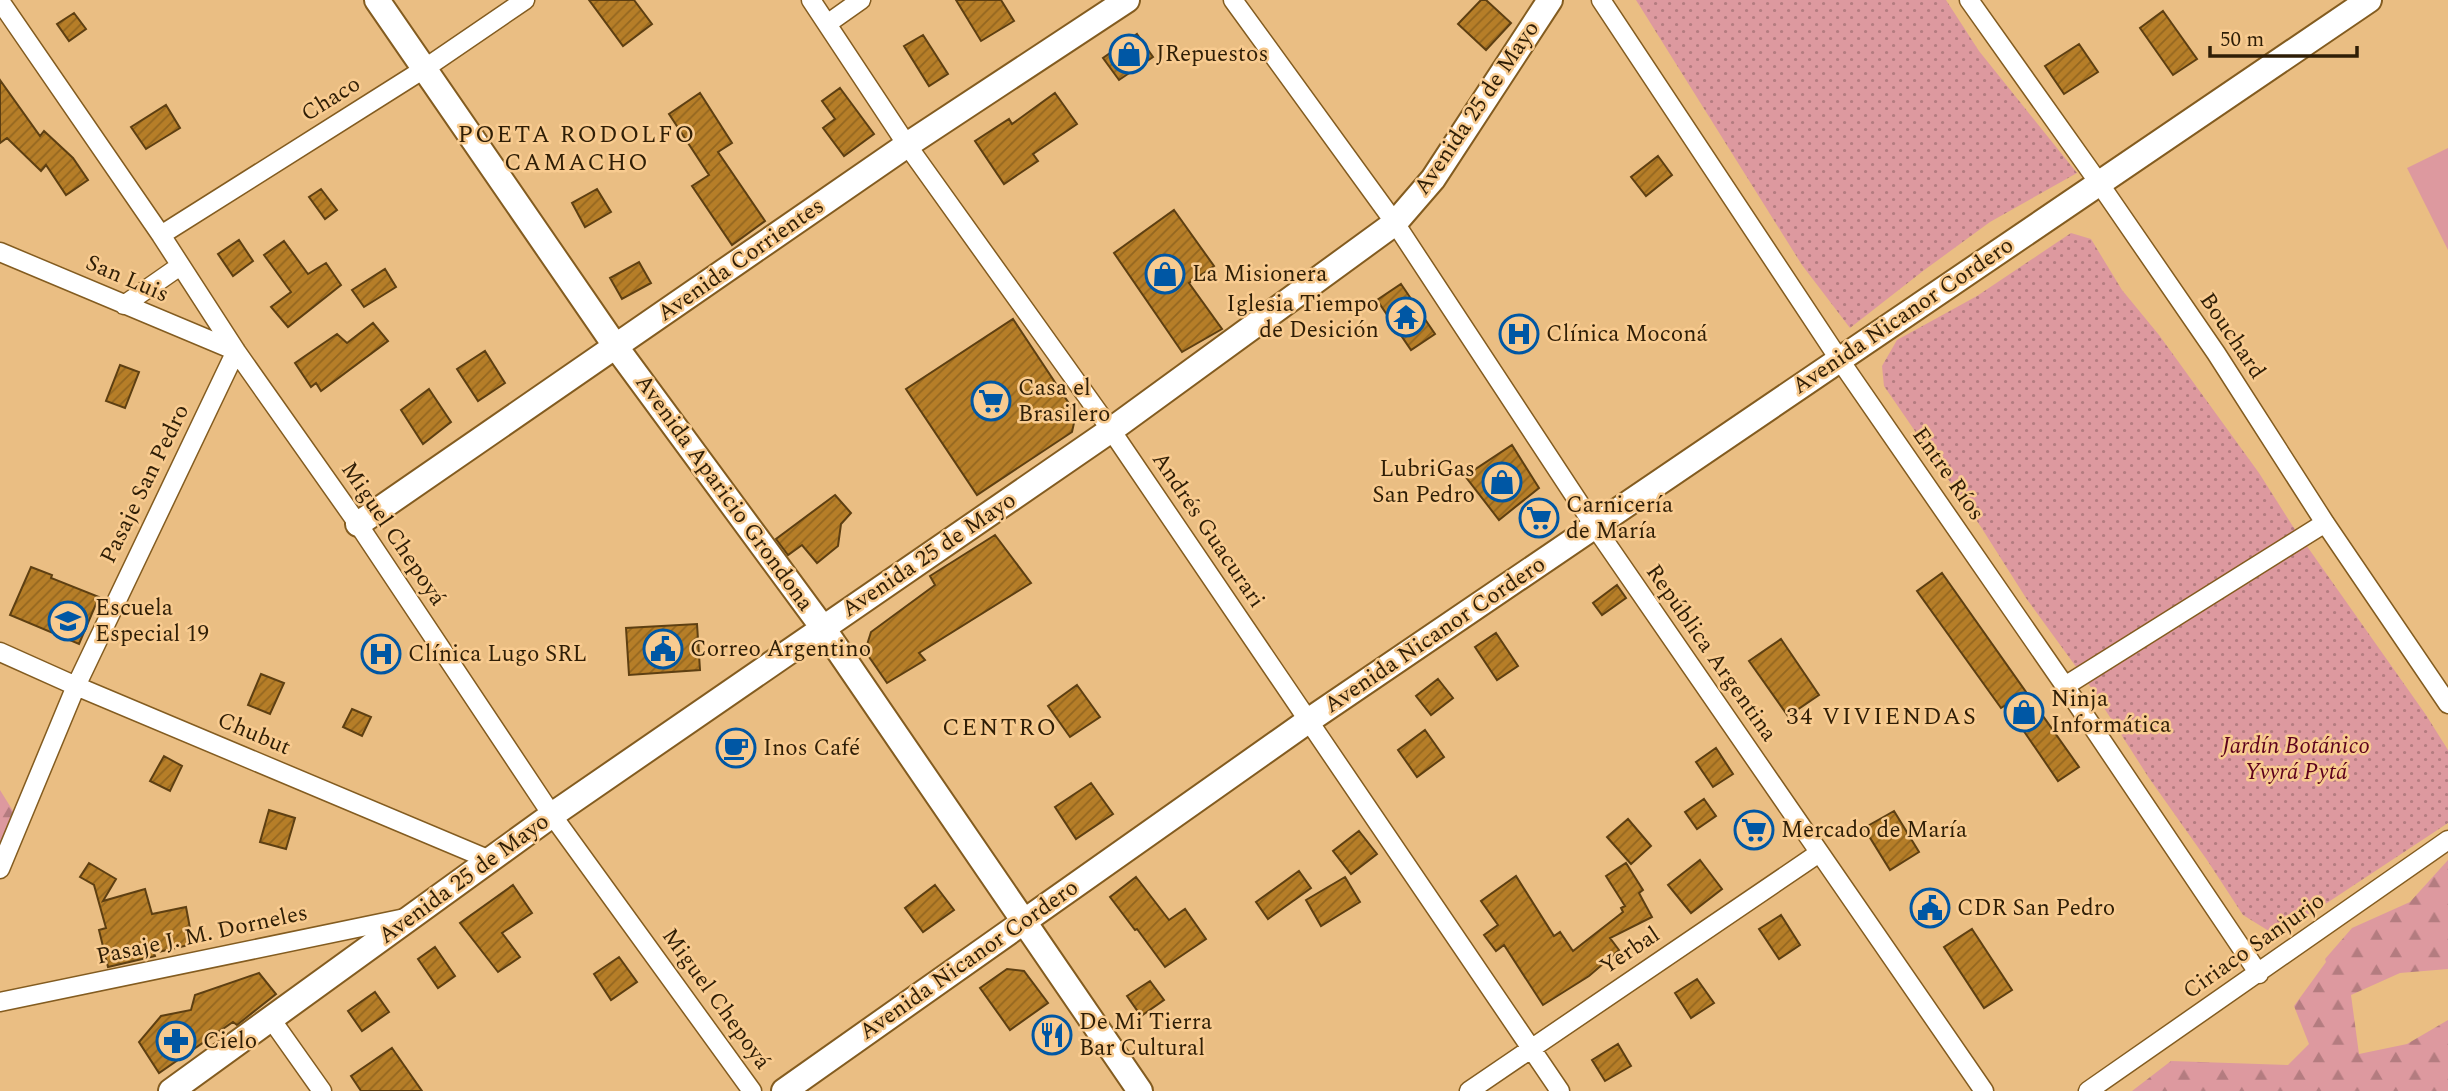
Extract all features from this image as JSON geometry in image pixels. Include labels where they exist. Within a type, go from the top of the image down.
[{"type":"main road","name":"Avenida Aparicio Grondona","points":[[377,0],[616,347],[823,628],[1140,1091]]},
{"type":"main road","name":"Avenida Corrientes","points":[[358,524],[907,145],[1127,0]]},
{"type":"main road","name":"Avenida 25 de Mayo","points":[[171,1091],[552,815],[1111,430],[1395,223],[1433,179],[1550,0]]},
{"type":"main road","name":"Avenida Nicanor Cordero","points":[[784,1091],[1308,721],[2369,0]]},
{"type":"street","name":"Chaco","points":[[161,235],[424,69],[525,0]]},
{"type":"street","name":"Andrés Guacurari","points":[[811,0],[907,145],[1111,430],[1560,1091]]},
{"type":"street","points":[[827,24],[861,0]]},
{"type":"street","name":"República Argentina","points":[[1233,0],[1395,223],[1595,527],[1984,1091]]},
{"type":"street","name":"Entre Ríos","points":[[1601,0],[1839,359],[2065,686],[2259,974]]},
{"type":"street","name":"Bouchard","points":[[1969,0],[2216,353],[2325,523],[2448,704]]},
{"type":"street","name":"Miguel Chepoyá","points":[[0,1],[161,235],[236,351],[358,524],[552,815],[752,1091]]},
{"type":"street","name":"San Luis","points":[[0,252],[236,351]]},
{"type":"street","points":[[124,305],[180,266]]},
{"type":"street","name":"Pasaje San Pedro","points":[[0,869],[76,686],[236,351]]},
{"type":"street","points":[[2065,686],[2325,523]]},
{"type":"street","name":"Chubut","points":[[0,652],[490,860]]},
{"type":"street","name":"Ciriaco Sanjurjo","points":[[2088,1091],[2448,840]]},
{"type":"street","name":"Yerbal","points":[[1469,1091],[1819,853]]},
{"type":"street","name":"Pasaje J. M. Dorneles","points":[[0,1002],[413,917]]},
{"type":"street","points":[[271,1019],[322,1091]]},
{"type":"green space","points":[[1636,0],[1946,0],[1979,51],[2077,173],[1990,222],[1850,328],[1802,265]]},
{"type":"green space","points":[[2448,148],[2448,250],[2407,168]]},
{"type":"green space","name":"Jardín Botánico Yvyrá Pytá","points":[[2071,233],[2091,239],[2122,290],[2159,335],[2259,473],[2448,750],[2448,823],[2277,936],[2243,915],[1884,386],[1882,366],[1897,340],[1977,296]]},
{"type":"green space","points":[[0,790],[18,819],[0,855]]},
{"type":"green space","points":[[2448,860],[2448,969],[2400,973],[2351,995],[2359,1054],[2407,1044],[2448,1020],[2448,1091],[2132,1091],[2171,1061],[2288,1065],[2309,1044],[2294,1006],[2326,962],[2325,959],[2352,928],[2410,902]]},
{"type":"building","points":[[589,0],[634,0],[652,24],[623,46]]},
{"type":"building","points":[[956,0],[1001,0],[1014,21],[981,41]]},
{"type":"building","points":[[1481,0],[1486,0],[1511,23],[1486,50],[1458,24]]},
{"type":"building","points":[[2163,11],[2197,59],[2173,75],[2140,28]]},
{"type":"building","points":[[74,13],[86,29],[69,41],[57,24]]},
{"type":"building","points":[[1137,34],[1153,57],[1119,80],[1103,58]]},
{"type":"building","points":[[923,35],[948,74],[929,86],[904,46]]},
{"type":"building","points":[[2079,44],[2098,72],[2064,94],[2045,66]]},
{"type":"building","points":[[0,80],[40,136],[44,131],[73,158],[88,180],[66,195],[46,165],[41,171],[7,138],[0,143]]},
{"type":"building","points":[[840,88],[874,134],[844,156],[823,128],[835,119],[822,101]]},
{"type":"building","points":[[700,93],[732,143],[718,152],[765,221],[732,245],[692,186],[709,175],[669,114]]},
{"type":"building","points":[[1055,93],[1077,124],[1033,154],[1038,161],[1004,184],[975,141],[1009,119],[1012,124]]},
{"type":"building","points":[[166,105],[180,128],[146,149],[131,127]]},
{"type":"building","points":[[1658,156],[1672,175],[1646,196],[1631,177]]},
{"type":"building","points":[[321,189],[337,210],[325,219],[309,197]]},
{"type":"building","points":[[597,189],[611,212],[585,227],[572,203]]},
{"type":"building","name":"La Misionera","points":[[1174,210],[1214,266],[1189,283],[1222,329],[1182,352],[1114,253]]},
{"type":"building","points":[[239,240],[253,261],[233,276],[218,254]]},
{"type":"building","points":[[284,241],[308,274],[326,263],[341,285],[288,327],[271,307],[291,292],[264,255]]},
{"type":"building","points":[[639,262],[651,283],[622,299],[610,278]]},
{"type":"building","points":[[385,269],[396,287],[364,307],[352,290]]},
{"type":"building","name":"Iglesia Tiempo de Desición","points":[[1401,284],[1435,334],[1411,350],[1377,300]]},
{"type":"building","name":"Casa el Brasilero","points":[[1013,319],[1076,414],[1072,432],[977,495],[906,389]]},
{"type":"building","points":[[373,323],[388,341],[321,391],[316,383],[311,387],[295,363],[337,334],[347,343]]},
{"type":"building","points":[[485,351],[505,383],[478,401],[457,369]]},
{"type":"building","points":[[120,365],[139,372],[125,408],[106,401]]},
{"type":"building","points":[[429,389],[451,422],[423,444],[401,410]]},
{"type":"building","name":"LubriGas San Pedro","points":[[1512,445],[1539,488],[1499,520],[1465,476]]},
{"type":"building","points":[[835,495],[851,513],[841,524],[838,546],[817,563],[802,545],[788,555],[776,539]]},
{"type":"building","points":[[995,535],[1031,583],[919,653],[925,660],[887,683],[865,651],[871,632],[935,585],[930,576]]},
{"type":"building","points":[[31,567],[99,597],[79,644],[10,615]]},
{"type":"building","points":[[1942,573],[2079,767],[2058,781],[2006,705],[2001,708],[1917,591]]},
{"type":"building","points":[[1617,585],[1626,598],[1602,615],[1593,603]]},
{"type":"building","name":"Correo Argentino","points":[[697,624],[700,670],[629,675],[626,628]]},
{"type":"building","points":[[1496,633],[1518,666],[1497,680],[1475,647]]},
{"type":"building","points":[[1781,639],[1819,695],[1788,716],[1749,661]]},
{"type":"building","points":[[261,674],[284,683],[270,714],[248,705]]},
{"type":"building","points":[[1438,679],[1453,698],[1431,715],[1416,696]]},
{"type":"building","points":[[1077,685],[1100,717],[1070,737],[1048,706]]},
{"type":"building","points":[[352,709],[371,717],[362,736],[343,727]]},
{"type":"building","points":[[1425,730],[1444,757],[1417,777],[1398,750]]},
{"type":"building","points":[[1716,748],[1733,774],[1713,787],[1696,762]]},
{"type":"building","points":[[164,756],[182,766],[170,791],[150,781]]},
{"type":"building","points":[[1091,783],[1113,814],[1076,839],[1055,807]]},
{"type":"building","points":[[1704,799],[1716,816],[1697,829],[1685,812]]},
{"type":"building","points":[[269,810],[295,818],[286,849],[260,842]]},
{"type":"building","points":[[1894,811],[1919,852],[1890,870],[1864,828]]},
{"type":"building","points":[[1628,819],[1651,846],[1631,864],[1607,837]]},
{"type":"building","points":[[1359,831],[1377,854],[1351,874],[1333,851]]},
{"type":"building","points":[[1700,860],[1722,889],[1691,913],[1668,885]]},
{"type":"building","points":[[89,863],[116,879],[103,901],[145,889],[152,914],[186,907],[193,944],[108,967],[99,930],[106,928],[94,885],[80,877]]},
{"type":"building","points":[[1626,863],[1643,890],[1639,893],[1652,917],[1610,938],[1619,950],[1589,976],[1543,1005],[1504,945],[1496,951],[1484,935],[1498,925],[1481,901],[1516,876],[1554,936],[1560,932],[1573,951],[1623,912],[1621,908],[1625,906],[1606,876]]},
{"type":"building","points":[[1299,871],[1311,888],[1268,919],[1256,902]]},
{"type":"building","points":[[1136,877],[1169,920],[1185,909],[1206,939],[1165,967],[1110,897]]},
{"type":"building","points":[[1345,877],[1360,902],[1321,926],[1306,900]]},
{"type":"building","points":[[513,885],[532,913],[502,933],[520,957],[498,972],[460,923]]},
{"type":"building","points":[[935,885],[954,910],[923,932],[905,908]]},
{"type":"building","points":[[1781,915],[1800,945],[1779,959],[1759,929]]},
{"type":"building","points":[[1972,929],[2012,990],[1984,1008],[1944,947]]},
{"type":"building","points":[[435,947],[455,976],[438,988],[418,959]]},
{"type":"building","points":[[619,957],[637,982],[611,1000],[594,974]]},
{"type":"building","points":[[1007,969],[1024,971],[1048,1003],[1010,1030],[980,988]]},
{"type":"building","points":[[259,973],[276,994],[237,1025],[233,1022],[159,1073],[139,1042],[161,1016],[191,1010],[195,995]]},
{"type":"building","points":[[1697,979],[1714,1003],[1691,1018],[1675,993]]},
{"type":"building","points":[[1150,981],[1164,1000],[1141,1016],[1127,996]]},
{"type":"building","points":[[375,992],[389,1012],[362,1031],[348,1011]]},
{"type":"building","points":[[1618,1044],[1631,1066],[1605,1081],[1592,1060]]},
{"type":"building","points":[[392,1048],[422,1091],[361,1091],[351,1076]]},
{"type":"place","name":"JRepuestos","points":[[1129,54]]},
{"type":"place","name":"La Misionera","points":[[1165,274]]},
{"type":"place","name":"Iglesia Tiempo de Desición","points":[[1406,317]]},
{"type":"place","name":"Clínica Moconá","points":[[1519,334]]},
{"type":"place","name":"Casa el Brasilero","points":[[991,401]]},
{"type":"place","name":"LubriGas San Pedro","points":[[1502,482]]},
{"type":"place","name":"Carnicería de María","points":[[1539,518]]},
{"type":"place","name":"Escuela Especial 19","points":[[68,621]]},
{"type":"place","name":"Correo Argentino","points":[[663,649]]},
{"type":"place","name":"Clínica Lugo SRL","points":[[381,654]]},
{"type":"place","name":"Ninja Informática","points":[[2024,712]]},
{"type":"place","name":"Inos Café","points":[[736,748]]},
{"type":"place","name":"Mercado de María","points":[[1754,830]]},
{"type":"place","name":"CDR San Pedro","points":[[1930,908]]},
{"type":"place","name":"De Mi Tierra Bar Cultural","points":[[1052,1035]]},
{"type":"place","name":"Cielo","points":[[176,1041]]},
{"type":"district","name":"POETA RODOLFO CAMACHO","points":[[577,149]]},
{"type":"district","name":"34 VIVIENDAS","points":[[1882,717]]},
{"type":"district","name":"CENTRO","points":[[1000,728]]}]
